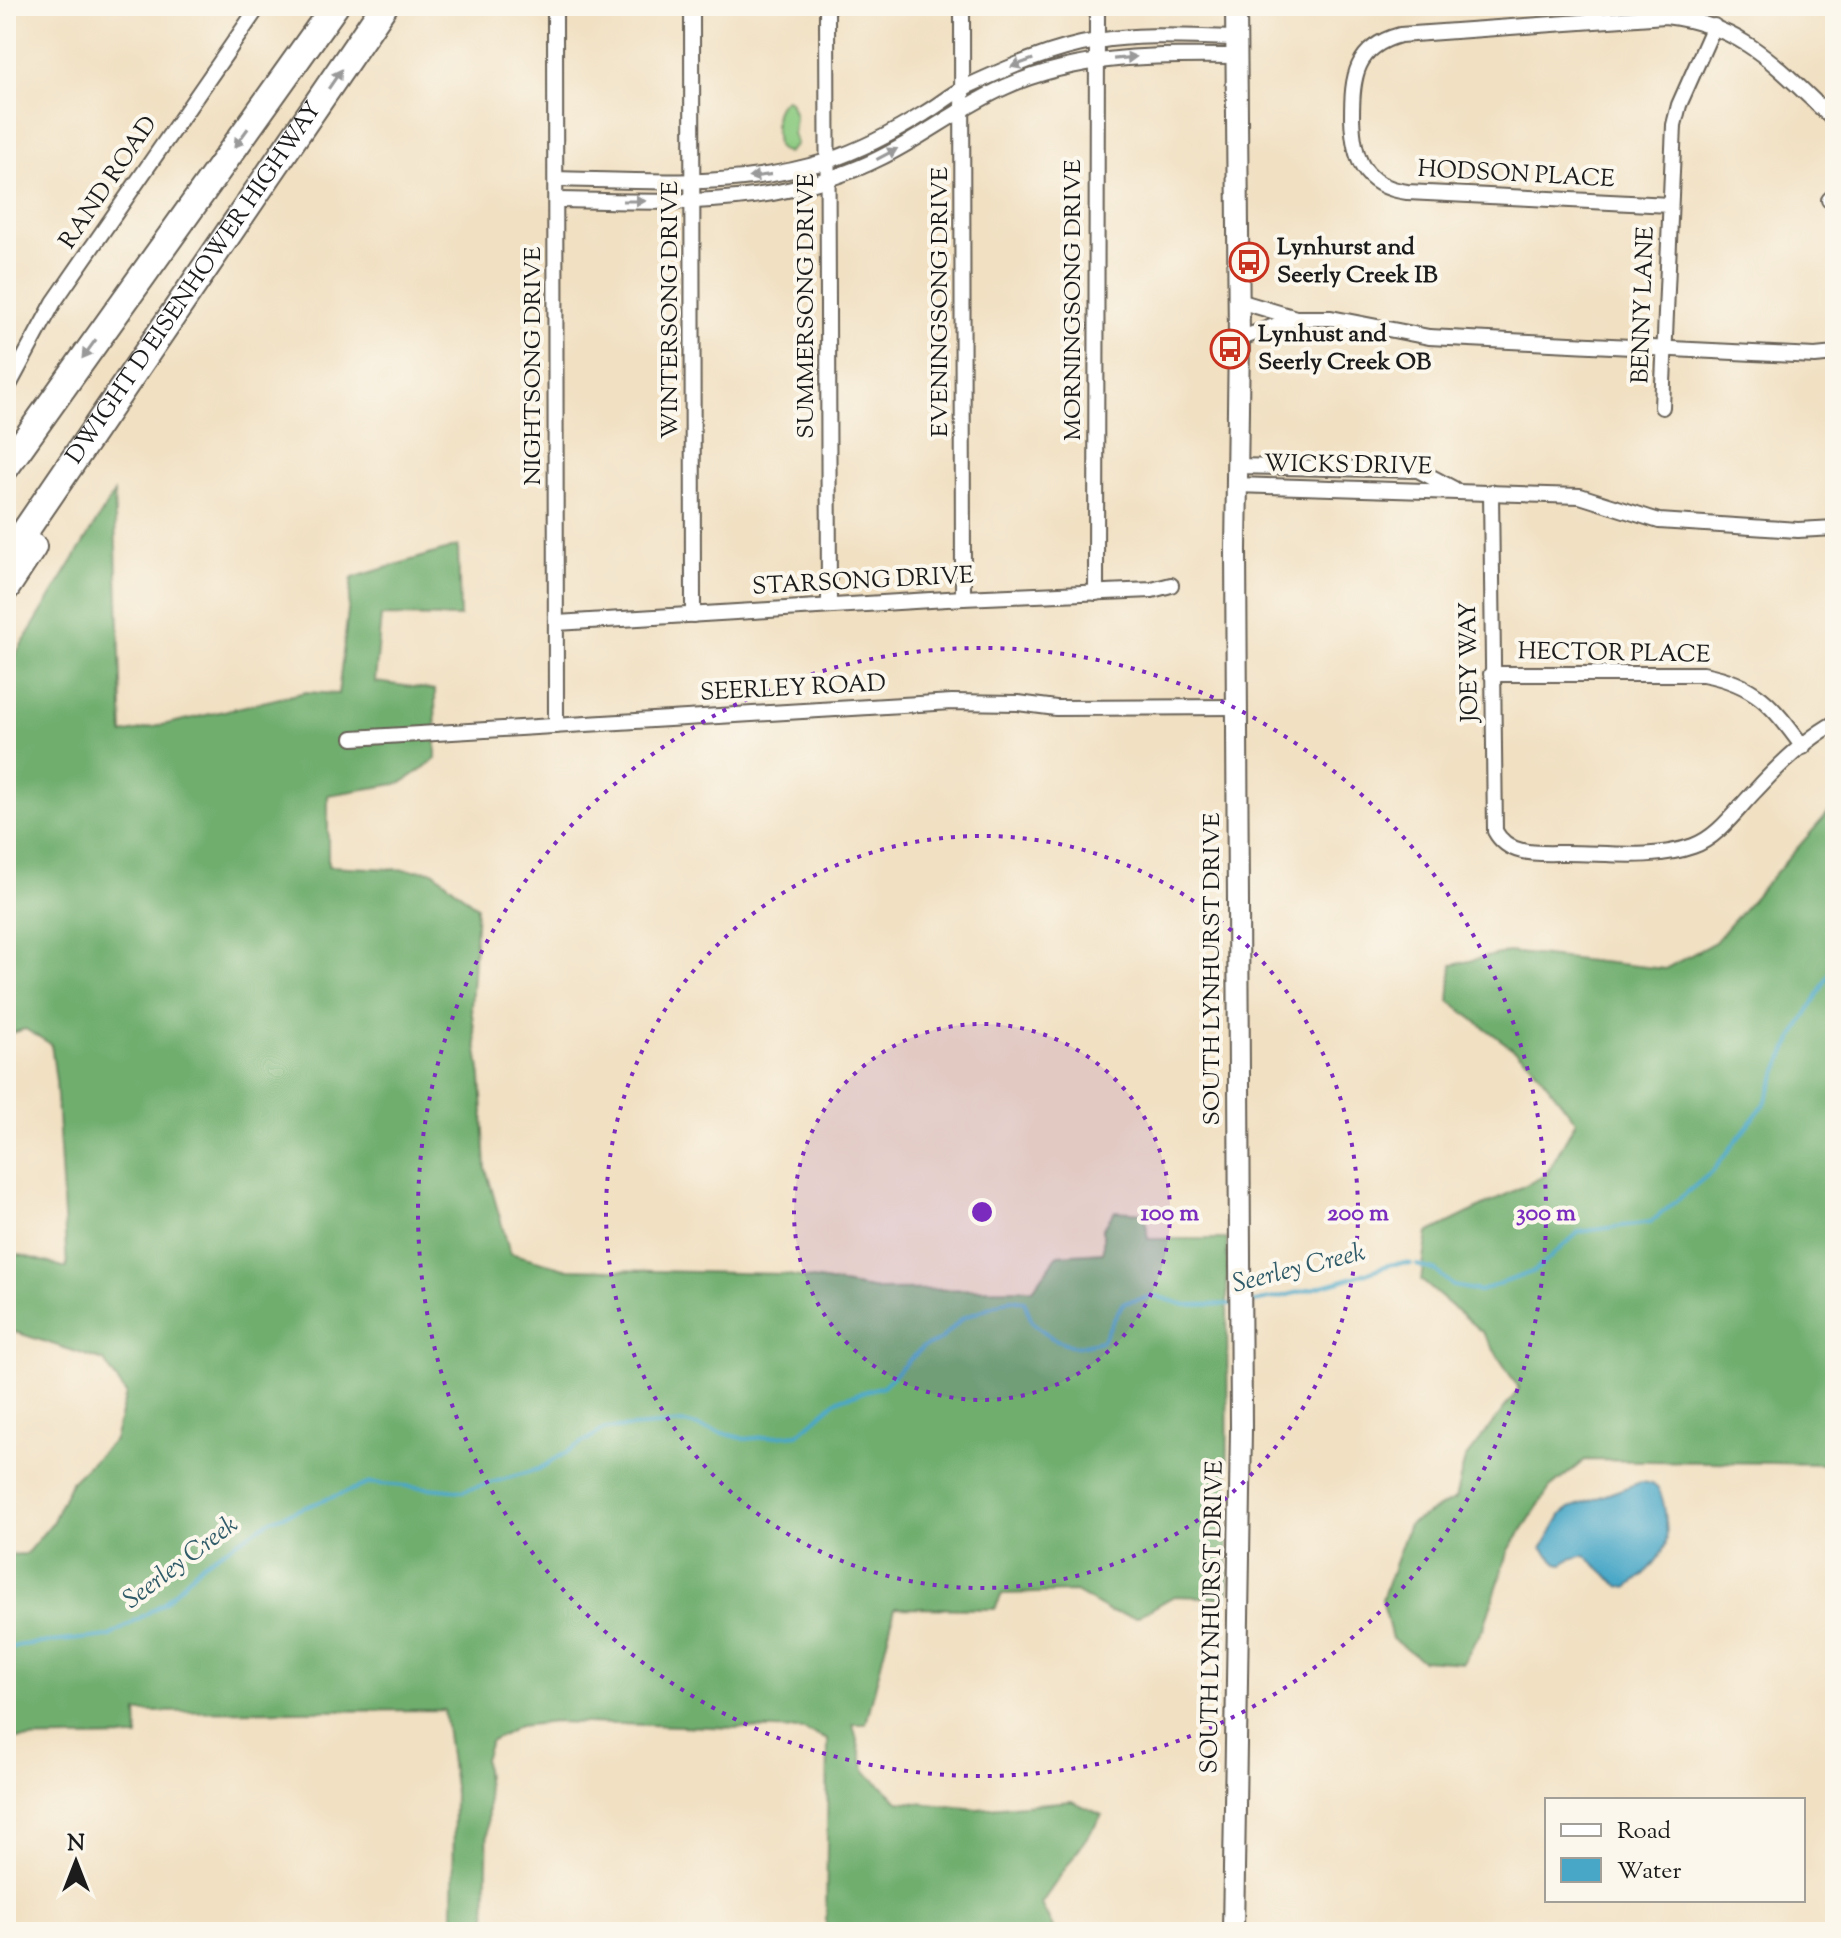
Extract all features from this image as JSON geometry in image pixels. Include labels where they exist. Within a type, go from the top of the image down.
[{"type":"highway","name":"DWIGHT D EISENHOWER HIGHWAY","points":[[6,467],[335,6]]},
{"type":"highway","name":"DWIGHT D EISENHOWER HIGHWAY","points":[[6,559],[384,6]]},
{"type":"highway","points":[[6,588],[53,517],[170,321]]},
{"type":"main road","name":"SOUTH LYNHURST DRIVE","points":[[1233,1932],[1242,1318],[1236,6]]},
{"type":"street","name":"RAND ROAD","points":[[6,391],[54,302],[259,6]]},
{"type":"street","name":"NIGHTSONG DRIVE","points":[[555,6],[556,726]]},
{"type":"street","name":"WINTERSONG DRIVE","points":[[692,6],[693,615]]},
{"type":"street","name":"SUMMERSONG DRIVE","points":[[827,6],[829,606]]},
{"type":"street","name":"EVENINGSONG DRIVE","points":[[962,6],[963,598]]},
{"type":"street","name":"MORNINGSONG DRIVE","points":[[1096,593],[1097,6]]},
{"type":"street","name":"HODSON PLACE","points":[[1670,205],[1407,192],[1386,187],[1364,170],[1354,148],[1354,78],[1361,61],[1375,45],[1405,34],[1648,16],[1682,18],[1714,26],[1758,50],[1835,121]]},
{"type":"street","name":"BENNY LANE","points":[[1662,407],[1676,112],[1714,26]]},
{"type":"street","points":[[556,179],[692,182],[772,175],[828,160],[886,135],[962,89],[1020,63],[1097,41],[1142,37],[1237,47]]},
{"type":"street","points":[[556,200],[692,201],[791,189],[876,160],[963,108],[1007,86],[1055,69],[1097,61],[1237,47]]},
{"type":"street","points":[[1239,301],[1296,318],[1331,318],[1429,337],[1815,356],[1835,354]]},
{"type":"street","points":[[1239,339],[1296,318]]},
{"type":"street","name":"WICKS DRIVE","points":[[1237,476],[1418,470],[1458,491],[1580,496],[1659,521],[1798,530],[1835,528]]},
{"type":"street","name":"JOEY WAY","points":[[1491,492],[1495,831],[1501,842],[1517,851],[1549,853],[1659,853],[1693,846],[1713,835],[1759,786],[1803,747]]},
{"type":"street","name":"STARSONG DRIVE","points":[[557,623],[963,598],[1152,590],[1171,585]]},
{"type":"street","name":"HECTOR PLACE","points":[[1491,674],[1703,674],[1732,680],[1759,695],[1803,747]]},
{"type":"street","name":"SEERLEY ROAD","points":[[353,738],[952,702],[1018,703],[1056,708],[1237,707]]},
{"type":"street","points":[[1803,747],[1835,723]]},
{"type":"green space","points":[[786,99],[790,101],[795,116],[793,134],[796,144],[788,153],[777,146],[775,126],[778,108]]},
{"type":"green space","points":[[114,493],[123,734],[306,692],[338,694],[352,578],[458,546],[460,617],[381,616],[375,682],[435,690],[436,759],[402,783],[328,795],[328,866],[433,871],[477,907],[471,1008],[481,1077],[486,1169],[510,1253],[568,1269],[782,1274],[878,1290],[1033,1289],[1058,1255],[1103,1252],[1103,1228],[1115,1211],[1145,1213],[1148,1239],[1227,1239],[1228,1598],[1174,1596],[1137,1617],[1110,1612],[1075,1592],[1002,1594],[995,1609],[895,1608],[866,1724],[853,1724],[865,1771],[898,1801],[977,1809],[1072,1801],[1102,1815],[1041,1904],[1055,1932],[826,1932],[828,1740],[804,1730],[555,1722],[519,1726],[490,1742],[484,1759],[488,1800],[486,1932],[453,1932],[454,1787],[444,1710],[137,1712],[138,1737],[6,1739],[6,1555],[26,1554],[52,1523],[71,1482],[114,1440],[126,1394],[104,1361],[6,1329],[6,1251],[67,1268],[51,1044],[25,1029],[6,1035],[6,670]]},
{"type":"green space","points":[[1835,805],[1835,1455],[1826,1464],[1585,1460],[1550,1488],[1509,1550],[1484,1627],[1463,1663],[1422,1660],[1392,1639],[1382,1599],[1409,1524],[1455,1499],[1465,1459],[1519,1389],[1483,1333],[1421,1280],[1428,1233],[1546,1175],[1576,1121],[1529,1061],[1449,1001],[1452,965],[1508,952],[1665,969],[1715,942]]},
{"type":"water","points":[[1641,1482],[1658,1489],[1663,1500],[1666,1541],[1654,1564],[1627,1588],[1619,1586],[1585,1555],[1563,1564],[1557,1563],[1542,1548],[1562,1514],[1570,1508]]},
{"type":"waterway","name":"Seerley Creek","points":[[1417,1265],[1436,1271],[1453,1286],[1480,1291],[1535,1271],[1579,1232],[1651,1222],[1713,1171],[1765,1103],[1786,1051],[1835,964]]},
{"type":"waterway","name":"Seerley Creek","points":[[1248,1303],[1317,1288],[1390,1265],[1411,1264]]},
{"type":"waterway","name":"Seerley Creek","points":[[6,1649],[110,1636],[164,1603],[203,1563],[273,1519],[370,1483],[463,1491],[539,1469],[605,1429],[685,1423],[745,1439],[798,1434],[837,1400],[883,1386],[922,1348],[940,1340],[963,1318],[1010,1299],[1024,1301],[1032,1322],[1052,1338],[1075,1347],[1102,1341],[1123,1303],[1156,1296],[1185,1305],[1236,1304]]},
{"type":"place","name":"Lynhurst and Seerly Creek IB","points":[[1249,262]]},
{"type":"place","name":"Lynhust and Seerly Creek OB","points":[[1230,349]]}]
